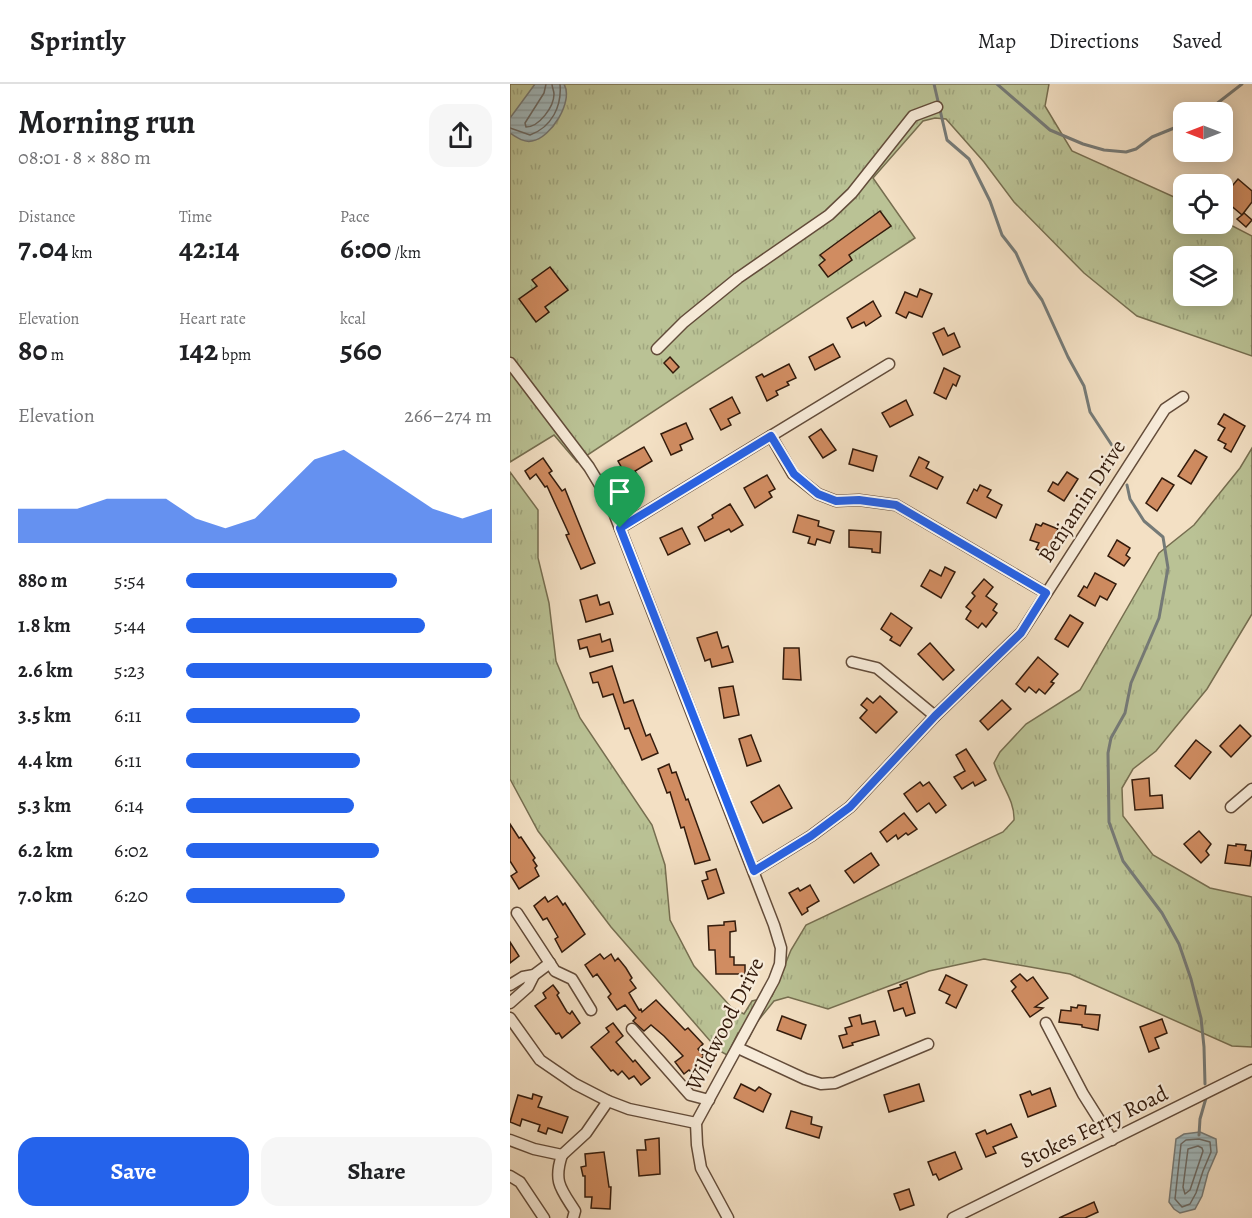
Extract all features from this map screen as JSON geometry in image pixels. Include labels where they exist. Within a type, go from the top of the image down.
[{"type":"street","points":[[657,349],[684,322],[738,278],[829,215],[852,193],[913,116],[937,107]]},
{"type":"street","name":"Wildwood Drive","points":[[510,363],[588,467],[609,500],[782,948],[780,964],[774,980],[696,1123],[701,1168],[728,1218]]},
{"type":"street","points":[[620,528],[890,364]]},
{"type":"street","name":"Benjamin Drive","points":[[754,871],[811,836],[850,807],[935,716],[1021,633],[1165,409],[1183,397]]},
{"type":"street","points":[[771,436],[794,474],[818,494],[836,501],[859,500],[896,505],[1046,593]]},
{"type":"street","points":[[852,662],[877,668],[935,716]]},
{"type":"street","points":[[1231,807],[1252,789]]},
{"type":"street","points":[[517,913],[555,971],[572,978],[591,1010]]},
{"type":"street","points":[[510,1003],[528,987],[534,975],[550,963]]},
{"type":"street","points":[[510,985],[523,976],[534,975]]},
{"type":"street","points":[[510,1018],[540,1060],[575,1084],[629,1109],[696,1123]]},
{"type":"street","points":[[1046,1023],[1083,1094],[1112,1140]]},
{"type":"street","points":[[632,1029],[690,1095],[709,1100]]},
{"type":"street","points":[[738,1048],[821,1084],[835,1083],[928,1044]]},
{"type":"street","name":"Stokes Ferry Road","points":[[953,1218],[1252,1070]]},
{"type":"street","points":[[573,1218],[575,1211],[557,1183],[558,1168],[562,1155],[586,1133],[608,1101]]},
{"type":"street","points":[[510,1140],[534,1149],[562,1155]]},
{"type":"street","points":[[510,1176],[520,1182],[544,1218]]},
{"type":"green space","points":[[510,84],[1049,84],[1045,106],[1072,151],[1173,196],[1173,234],[1233,234],[1233,226],[1252,236],[1252,356],[1137,316],[1084,273],[1014,202],[984,162],[946,119],[935,118],[923,121],[873,178],[915,238],[577,462],[554,435],[510,462]]},
{"type":"green space","points":[[1252,448],[1252,614],[1207,689],[1156,751],[1133,769],[1122,788],[1123,816],[1153,855],[1210,888],[1252,897],[1252,1047],[1232,1046],[1070,974],[984,959],[929,971],[828,1009],[788,997],[774,1001],[757,1022],[749,1038],[738,1033],[727,1055],[718,1050],[611,927],[538,831],[510,779],[510,472],[538,510],[538,558],[549,603],[556,661],[580,718],[652,825],[665,865],[670,920],[694,966],[731,1007],[744,1014],[752,1001],[772,996],[791,950],[806,925],[1003,832],[1014,820],[1010,799],[994,763],[1000,752],[1026,724],[1080,690],[1159,553],[1194,525],[1240,468]]},
{"type":"water","points":[[535,84],[564,84],[566,100],[553,126],[539,138],[526,141],[510,133],[510,118]]},
{"type":"water","points":[[1200,1132],[1216,1139],[1217,1152],[1202,1196],[1195,1209],[1180,1213],[1169,1202],[1176,1139],[1184,1134]]},
{"type":"building","points":[[1238,179],[1252,191],[1252,202],[1242,215],[1233,207],[1233,185]]},
{"type":"building","points":[[880,211],[891,226],[849,255],[852,260],[828,277],[819,265],[825,260],[820,255]]},
{"type":"building","points":[[1244,213],[1252,220],[1246,227],[1237,219]]},
{"type":"building","points":[[550,267],[568,290],[545,307],[549,312],[536,322],[519,299],[537,286],[532,280]]},
{"type":"building","points":[[920,289],[932,294],[922,317],[909,312],[906,318],[896,313],[905,292],[917,297]]},
{"type":"building","points":[[873,301],[881,316],[866,326],[864,322],[852,328],[847,318]]},
{"type":"building","points":[[944,328],[948,336],[954,333],[960,347],[943,355],[933,333]]},
{"type":"building","points":[[833,344],[840,357],[815,370],[809,357]]},
{"type":"building","points":[[670,357],[679,367],[673,373],[664,363]]},
{"type":"building","points":[[789,364],[796,378],[787,382],[789,385],[776,391],[778,395],[767,401],[756,377],[762,374],[764,377]]},
{"type":"building","points":[[944,368],[960,376],[956,386],[953,384],[946,399],[934,393]]},
{"type":"building","points":[[732,397],[740,413],[728,419],[731,425],[721,430],[710,409]]},
{"type":"building","points":[[906,400],[913,415],[890,427],[882,413]]},
{"type":"building","points":[[1224,414],[1245,426],[1231,452],[1224,448],[1226,444],[1218,440],[1225,428],[1218,424]]},
{"type":"building","points":[[686,423],[693,439],[680,445],[682,450],[671,455],[661,434]]},
{"type":"building","points":[[821,429],[836,450],[823,458],[809,437]]},
{"type":"building","points":[[644,447],[652,461],[635,471],[641,482],[632,486],[618,461]]},
{"type":"building","points":[[853,449],[877,456],[873,471],[849,464]]},
{"type":"building","points":[[1195,450],[1207,457],[1191,484],[1178,476]]},
{"type":"building","points":[[919,457],[929,462],[926,468],[943,477],[937,489],[910,476]]},
{"type":"building","points":[[543,458],[552,471],[549,473],[562,491],[565,489],[595,563],[581,569],[566,535],[569,534],[547,486],[545,487],[536,474],[530,479],[525,471]]},
{"type":"building","points":[[1067,472],[1078,479],[1064,501],[1048,491],[1053,482],[1058,485]]},
{"type":"building","points":[[767,475],[775,489],[769,492],[772,497],[755,508],[744,488]]},
{"type":"building","points":[[1162,478],[1174,485],[1157,511],[1146,503]]},
{"type":"building","points":[[980,485],[991,490],[987,497],[1002,505],[996,518],[967,503],[974,489],[977,491]]},
{"type":"building","points":[[730,504],[743,525],[705,541],[698,527]]},
{"type":"building","points":[[798,515],[819,521],[818,526],[834,531],[830,543],[817,539],[815,545],[808,543],[810,537],[793,532]]},
{"type":"building","points":[[1043,523],[1058,529],[1048,554],[1036,549],[1039,543],[1030,540],[1036,524],[1041,526]]},
{"type":"building","points":[[682,528],[690,544],[668,555],[660,538]]},
{"type":"building","points":[[849,530],[881,532],[880,553],[872,552],[872,549],[849,547]]},
{"type":"building","points":[[1117,540],[1130,548],[1126,555],[1130,558],[1124,566],[1108,556]]},
{"type":"building","points":[[945,567],[955,572],[941,598],[921,586],[930,570],[941,576]]},
{"type":"building","points":[[1095,573],[1116,584],[1107,600],[1100,596],[1095,606],[1078,596],[1084,586],[1087,588]]},
{"type":"building","points":[[984,579],[993,587],[986,596],[997,604],[993,610],[997,613],[986,627],[982,623],[978,628],[966,619],[971,611],[966,607],[975,596],[972,593]]},
{"type":"building","points":[[597,595],[600,605],[609,602],[613,614],[586,622],[580,600]]},
{"type":"building","points":[[891,613],[912,628],[900,646],[890,640],[892,637],[881,629]]},
{"type":"building","points":[[1070,615],[1083,623],[1068,647],[1055,639]]},
{"type":"building","points":[[717,632],[722,648],[728,646],[733,662],[712,667],[710,659],[705,661],[697,638]]},
{"type":"building","points":[[600,634],[602,642],[610,639],[613,651],[590,657],[587,647],[580,649],[578,640]]},
{"type":"building","points":[[930,643],[954,670],[943,680],[918,654]]},
{"type":"building","points":[[784,648],[799,648],[801,680],[783,679]]},
{"type":"building","points":[[1038,657],[1058,674],[1045,694],[1039,689],[1036,693],[1029,687],[1025,692],[1016,684]]},
{"type":"building","points":[[612,666],[624,703],[633,700],[646,736],[650,734],[658,753],[642,760],[629,728],[625,729],[613,694],[603,697],[598,682],[593,683],[590,673]]},
{"type":"building","points":[[733,686],[739,715],[724,718],[719,688]]},
{"type":"building","points":[[880,696],[897,712],[876,733],[860,718],[867,710],[861,705],[867,698],[873,703]]},
{"type":"building","points":[[1002,700],[1011,709],[988,730],[980,721]]},
{"type":"building","points":[[1240,725],[1251,736],[1231,757],[1220,746]]},
{"type":"building","points":[[751,735],[761,761],[747,766],[739,739]]},
{"type":"building","points":[[1196,740],[1211,752],[1190,779],[1175,766]]},
{"type":"building","points":[[966,749],[986,780],[975,786],[973,782],[962,789],[954,777],[965,771],[956,755]]},
{"type":"building","points":[[669,764],[672,773],[676,772],[686,800],[688,799],[710,860],[695,864],[684,827],[681,828],[670,792],[667,793],[658,769]]},
{"type":"building","points":[[1149,778],[1150,796],[1162,795],[1163,808],[1135,810],[1132,780]]},
{"type":"building","points":[[920,782],[923,786],[929,782],[946,805],[936,813],[929,803],[917,812],[904,794]]},
{"type":"building","points":[[779,785],[792,808],[763,823],[751,802]]},
{"type":"building","points":[[904,813],[917,829],[898,839],[896,835],[887,842],[880,832]]},
{"type":"building","points":[[510,824],[535,858],[533,860],[539,876],[519,889],[511,876],[517,872],[510,861]]},
{"type":"building","points":[[1199,831],[1211,844],[1206,851],[1209,855],[1201,863],[1184,844]]},
{"type":"building","points":[[1236,844],[1246,845],[1245,850],[1252,851],[1250,866],[1225,863],[1228,845],[1236,846]]},
{"type":"building","points":[[871,853],[879,865],[854,883],[845,871]]},
{"type":"building","points":[[716,869],[724,893],[708,899],[702,881],[708,879],[706,872]]},
{"type":"building","points":[[810,885],[819,901],[807,908],[808,911],[802,915],[789,893],[798,888],[800,891]]},
{"type":"building","points":[[557,896],[563,905],[565,903],[585,934],[562,952],[555,939],[558,937],[547,918],[543,920],[534,906],[545,897],[548,902]]},
{"type":"building","points":[[735,921],[736,931],[730,932],[730,957],[734,957],[734,965],[745,965],[745,974],[716,974],[715,950],[709,950],[708,926],[724,925],[724,922]]},
{"type":"building","points":[[510,942],[519,956],[510,963]]},
{"type":"building","points":[[600,954],[604,959],[611,954],[615,961],[618,958],[626,968],[636,988],[629,993],[639,1010],[641,1009],[642,1012],[656,1000],[685,1030],[688,1028],[703,1044],[698,1049],[704,1056],[695,1064],[698,1067],[684,1074],[675,1062],[683,1056],[664,1036],[651,1025],[644,1031],[633,1021],[636,1018],[625,1005],[617,1010],[608,997],[611,994],[602,981],[597,974],[593,977],[585,965]]},
{"type":"building","points":[[1020,974],[1027,981],[1033,977],[1048,998],[1035,1007],[1043,1008],[1030,1017],[1012,991],[1016,987],[1011,981]]},
{"type":"building","points":[[946,975],[967,985],[956,1008],[946,1003],[950,995],[939,990]]},
{"type":"building","points":[[907,982],[915,1013],[906,1016],[903,1008],[894,1011],[888,991],[901,987],[900,985]]},
{"type":"building","points":[[553,985],[567,1012],[570,1014],[572,1011],[580,1023],[562,1038],[559,1033],[556,1034],[535,1006],[546,998],[543,993]]},
{"type":"building","points":[[1078,1005],[1086,1006],[1085,1014],[1100,1015],[1098,1030],[1059,1022],[1061,1010],[1071,1011],[1071,1007],[1077,1008]]},
{"type":"building","points":[[860,1015],[862,1024],[875,1021],[879,1035],[843,1048],[839,1036],[847,1034],[845,1028],[852,1026],[849,1018]]},
{"type":"building","points":[[782,1016],[806,1025],[801,1039],[777,1030]]},
{"type":"building","points":[[1162,1019],[1167,1033],[1155,1038],[1159,1048],[1149,1052],[1140,1027]]},
{"type":"building","points":[[613,1023],[623,1036],[616,1042],[650,1078],[641,1085],[634,1076],[629,1079],[622,1071],[618,1075],[613,1070],[611,1071],[591,1047],[609,1032],[606,1028]]},
{"type":"building","points":[[741,1084],[755,1091],[759,1087],[771,1094],[763,1112],[734,1098]]},
{"type":"building","points":[[919,1084],[924,1101],[889,1112],[884,1095]]},
{"type":"building","points":[[1050,1088],[1056,1106],[1028,1117],[1020,1095],[1030,1091],[1032,1095]]},
{"type":"building","points":[[533,1094],[542,1097],[538,1107],[568,1117],[562,1133],[548,1128],[546,1134],[538,1131],[540,1125],[522,1119],[520,1126],[510,1122],[518,1095],[532,1099]]},
{"type":"building","points":[[791,1111],[812,1117],[811,1124],[822,1127],[819,1138],[786,1128]]},
{"type":"building","points":[[1011,1124],[1017,1137],[993,1147],[996,1153],[986,1157],[976,1134],[985,1130],[987,1134]]},
{"type":"building","points":[[659,1138],[660,1174],[639,1176],[637,1150],[646,1150],[645,1140]]},
{"type":"building","points":[[604,1152],[609,1187],[611,1187],[610,1209],[591,1208],[592,1197],[585,1197],[585,1176],[583,1176],[581,1167],[586,1166],[585,1154]]},
{"type":"building","points":[[955,1152],[962,1169],[939,1180],[936,1174],[933,1175],[928,1162]]},
{"type":"building","points":[[909,1189],[914,1205],[900,1210],[894,1194]]},
{"type":"building","points":[[1094,1202],[1098,1212],[1085,1218],[1059,1218]]},
{"type":"waterway","points":[[934,84],[947,140],[969,159],[990,201],[1002,235],[1016,253],[1029,282],[1042,300],[1084,386],[1090,412],[1117,453]]},
{"type":"waterway","points":[[997,84],[1050,130],[1104,150],[1126,152],[1136,149],[1152,137],[1173,128]]},
{"type":"waterway","points":[[1219,102],[1242,84]]},
{"type":"waterway","points":[[1127,485],[1130,499],[1144,521],[1163,537],[1168,568],[1159,618],[1131,683],[1125,713],[1111,738],[1108,753],[1109,822],[1123,861],[1162,913],[1179,944],[1201,1018],[1205,1084]]},
{"type":"waterway","points":[[1199,1135],[1200,1119],[1206,1098]]},
{"type":"route","points":[[771,436],[794,474],[818,494],[836,501],[859,500],[896,505],[1046,593],[1021,633],[935,716],[850,807],[811,836],[754,871],[620,528],[771,436]]}]
